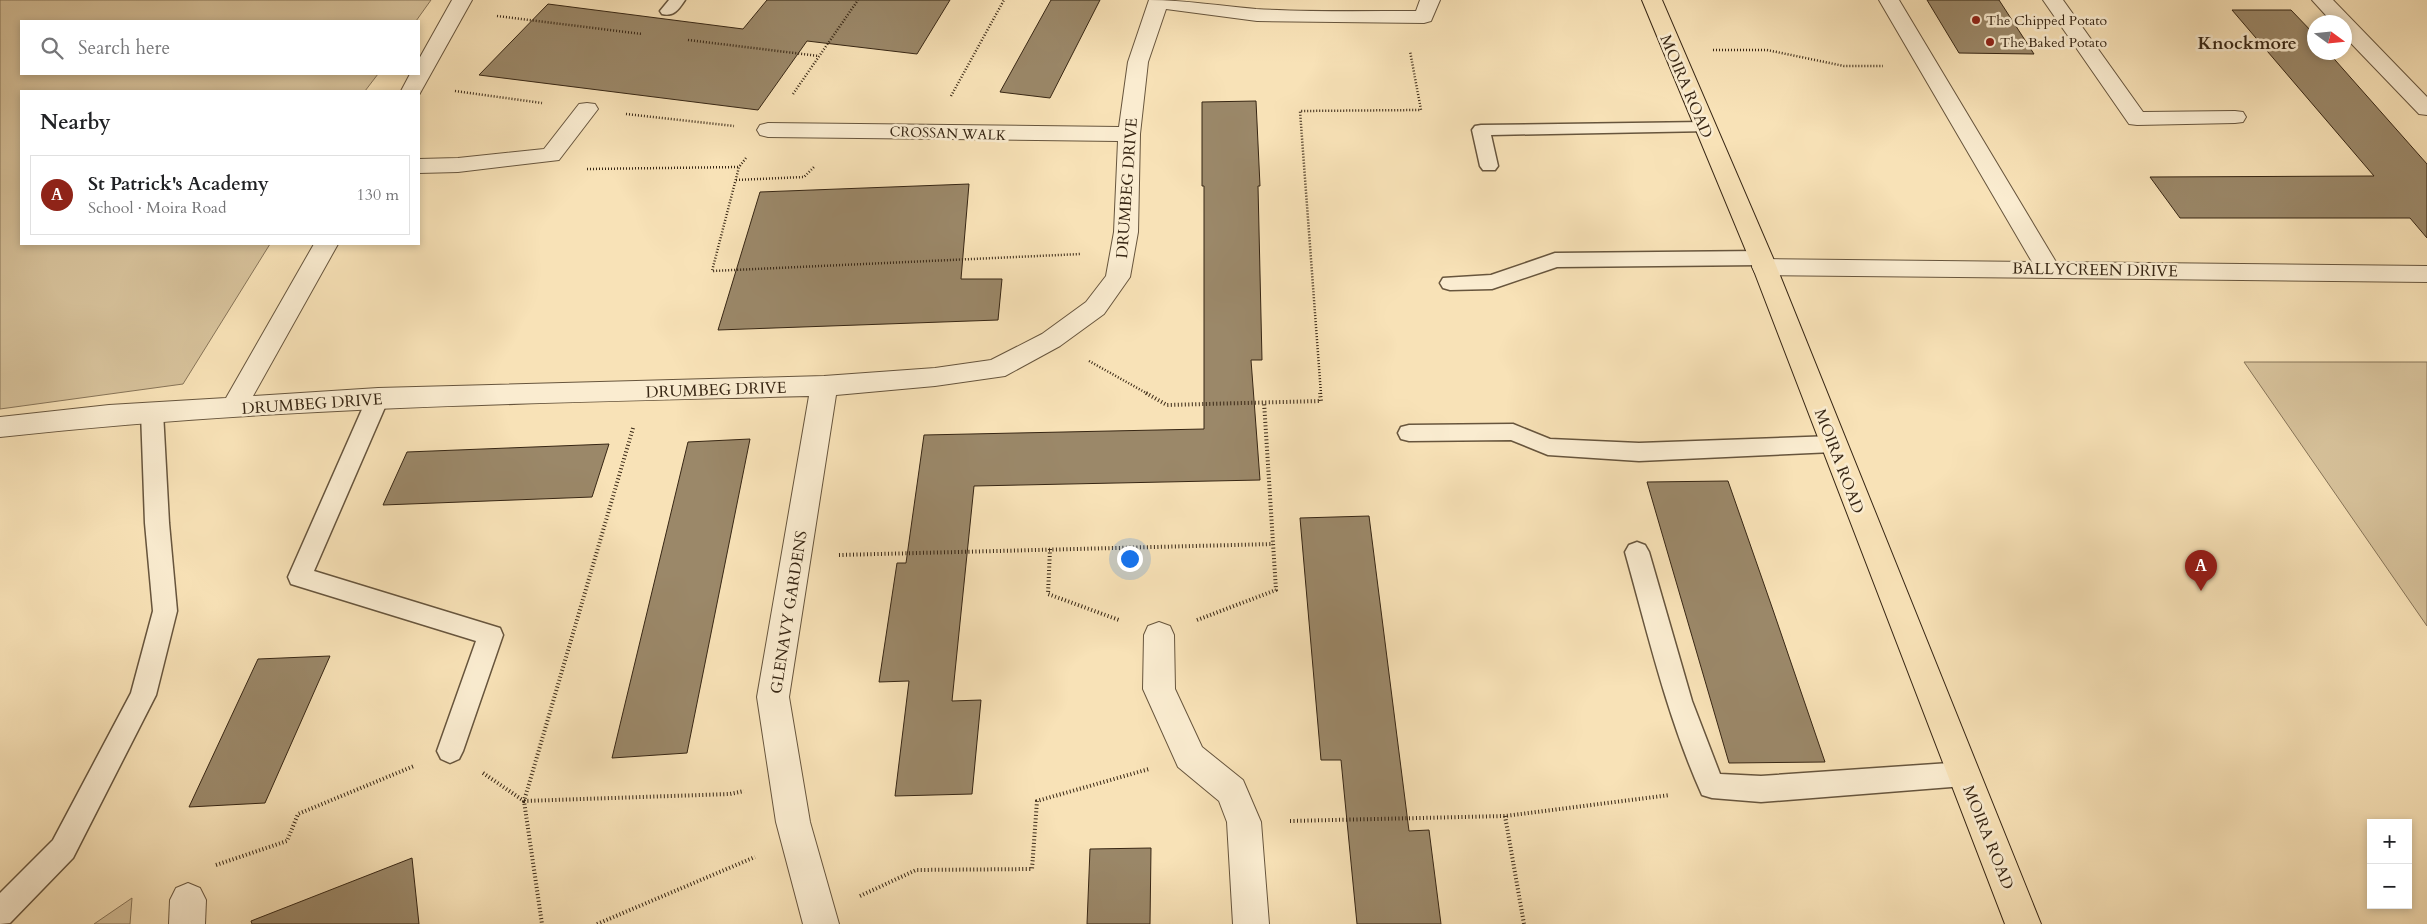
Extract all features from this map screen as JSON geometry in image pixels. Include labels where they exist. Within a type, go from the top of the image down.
[{"type":"highway","name":"MOIRA ROAD","points":[[1652,0],[1762,262],[2023,924]]},
{"type":"street","points":[[1159,1],[1197,11],[1245,14],[1424,17],[1430,0]]},
{"type":"street","points":[[1889,0],[2048,268]]},
{"type":"street","points":[[2053,0],[2137,119],[2235,117]]},
{"type":"street","points":[[2322,0],[2336,15]]},
{"type":"street","name":"DRUMBEG DRIVE","points":[[0,427],[152,412],[378,398],[824,386],[935,377],[996,369],[1051,340],[1095,308],[1118,277],[1126,232],[1129,134],[1138,62],[1159,1]]},
{"type":"street","points":[[412,90],[459,6]]},
{"type":"street","points":[[2352,31],[2427,109]]},
{"type":"street","points":[[420,166],[458,165],[551,156],[587,110]]},
{"type":"street","name":"CROSSAN WALK","points":[[768,130],[1021,135],[1129,134]]},
{"type":"street","points":[[234,407],[325,245]]},
{"type":"street","name":"BALLYCREEN DRIVE","points":[[1762,262],[2427,274]]},
{"type":"street","name":"GLENAVY GARDENS","points":[[820,919],[797,840],[773,696],[824,386]]},
{"type":"street","points":[[1159,635],[1160,689],[1190,758],[1231,791],[1244,822],[1250,924]]},
{"type":"lane","points":[[1489,166],[1481,130],[1704,126]]},
{"type":"lane","points":[[1450,283],[1492,282],[1555,260],[1762,262]]},
{"type":"lane","points":[[378,398],[300,577],[490,635],[450,751]]},
{"type":"lane","points":[[0,912],[63,849],[142,695],[165,612],[157,523],[152,412]]},
{"type":"lane","points":[[1409,433],[1513,432],[1548,447],[1639,452],[1833,444]]},
{"type":"lane","points":[[1637,552],[1688,725],[1700,761],[1712,786],[1761,789],[1964,774]]},
{"type":"path","points":[[858,0],[768,130],[739,167],[712,271],[1122,252]]},
{"type":"path","points":[[932,132],[1004,0]]},
{"type":"path","points":[[459,6],[644,34]]},
{"type":"path","points":[[1051,340],[1167,405],[1322,401],[1300,111],[1421,110],[1404,17]]},
{"type":"path","points":[[683,39],[818,56]]},
{"type":"path","points":[[1672,51],[1767,50],[1844,66],[1929,66]]},
{"type":"path","points":[[551,156],[588,170],[739,167]]},
{"type":"path","points":[[542,924],[524,801],[643,391]]},
{"type":"path","points":[[1050,549],[1048,594],[1159,635],[1276,590],[1264,402]]},
{"type":"path","points":[[796,556],[1273,544]]},
{"type":"path","points":[[188,912],[212,867],[287,841],[298,814],[450,751],[524,801],[730,794],[787,784]]},
{"type":"path","points":[[820,919],[916,870],[1032,869],[1037,800],[1190,758]]},
{"type":"path","points":[[1244,822],[1505,816],[1666,796],[1712,786]]},
{"type":"path","points":[[1505,816],[1524,924]]},
{"type":"path","points":[[596,924],[797,840]]},
{"type":"shaded area","points":[[0,0],[431,0],[417,20],[20,20],[20,75],[377,75],[366,90],[20,90],[20,245],[269,245],[183,384],[0,409]]},
{"type":"shaded area","points":[[2244,362],[2427,362],[2427,626]]},
{"type":"shaded area","points":[[132,898],[130,924],[94,924]]},
{"type":"building","points":[[767,0],[950,0],[917,54],[807,41],[758,110],[479,75],[548,4],[743,29]]},
{"type":"building","points":[[1051,0],[1100,0],[1050,98],[1000,92]]},
{"type":"building","points":[[1927,0],[1999,0],[2034,54],[1959,53]]},
{"type":"building","points":[[2232,10],[2291,10],[2307,27],[2307,60],[2335,60],[2427,164],[2427,238],[2410,218],[2180,218],[2150,177],[2374,176]]},
{"type":"building","points":[[1256,101],[1260,186],[1258,186],[1262,360],[1251,360],[1260,480],[974,486],[952,701],[981,700],[972,794],[895,796],[909,681],[879,682],[897,563],[906,563],[924,435],[1204,429],[1202,102]]},
{"type":"building","points":[[969,184],[961,279],[1002,279],[998,320],[718,330],[760,192]]},
{"type":"building","points":[[750,439],[687,753],[612,758],[688,442]]},
{"type":"building","points":[[609,444],[592,497],[383,505],[407,452]]},
{"type":"building","points":[[1728,481],[1825,762],[1729,763],[1647,482]]},
{"type":"building","points":[[1369,516],[1409,831],[1429,830],[1441,924],[1357,924],[1341,760],[1321,760],[1300,518]]},
{"type":"building","points":[[330,656],[265,803],[189,807],[258,659]]},
{"type":"building","points":[[1151,848],[1150,924],[1087,924],[1090,849]]},
{"type":"building","points":[[412,858],[419,924],[252,924],[251,921]]},
{"type":"place","name":"The Chipped Potato","points":[[1976,20]]},
{"type":"place","name":"The Baked Potato","points":[[1990,42]]},
{"type":"place","name":"St Patrick's Academy","points":[[2201,591]]},
{"type":"district","name":"Knockmore","points":[[2247,43]]}]
